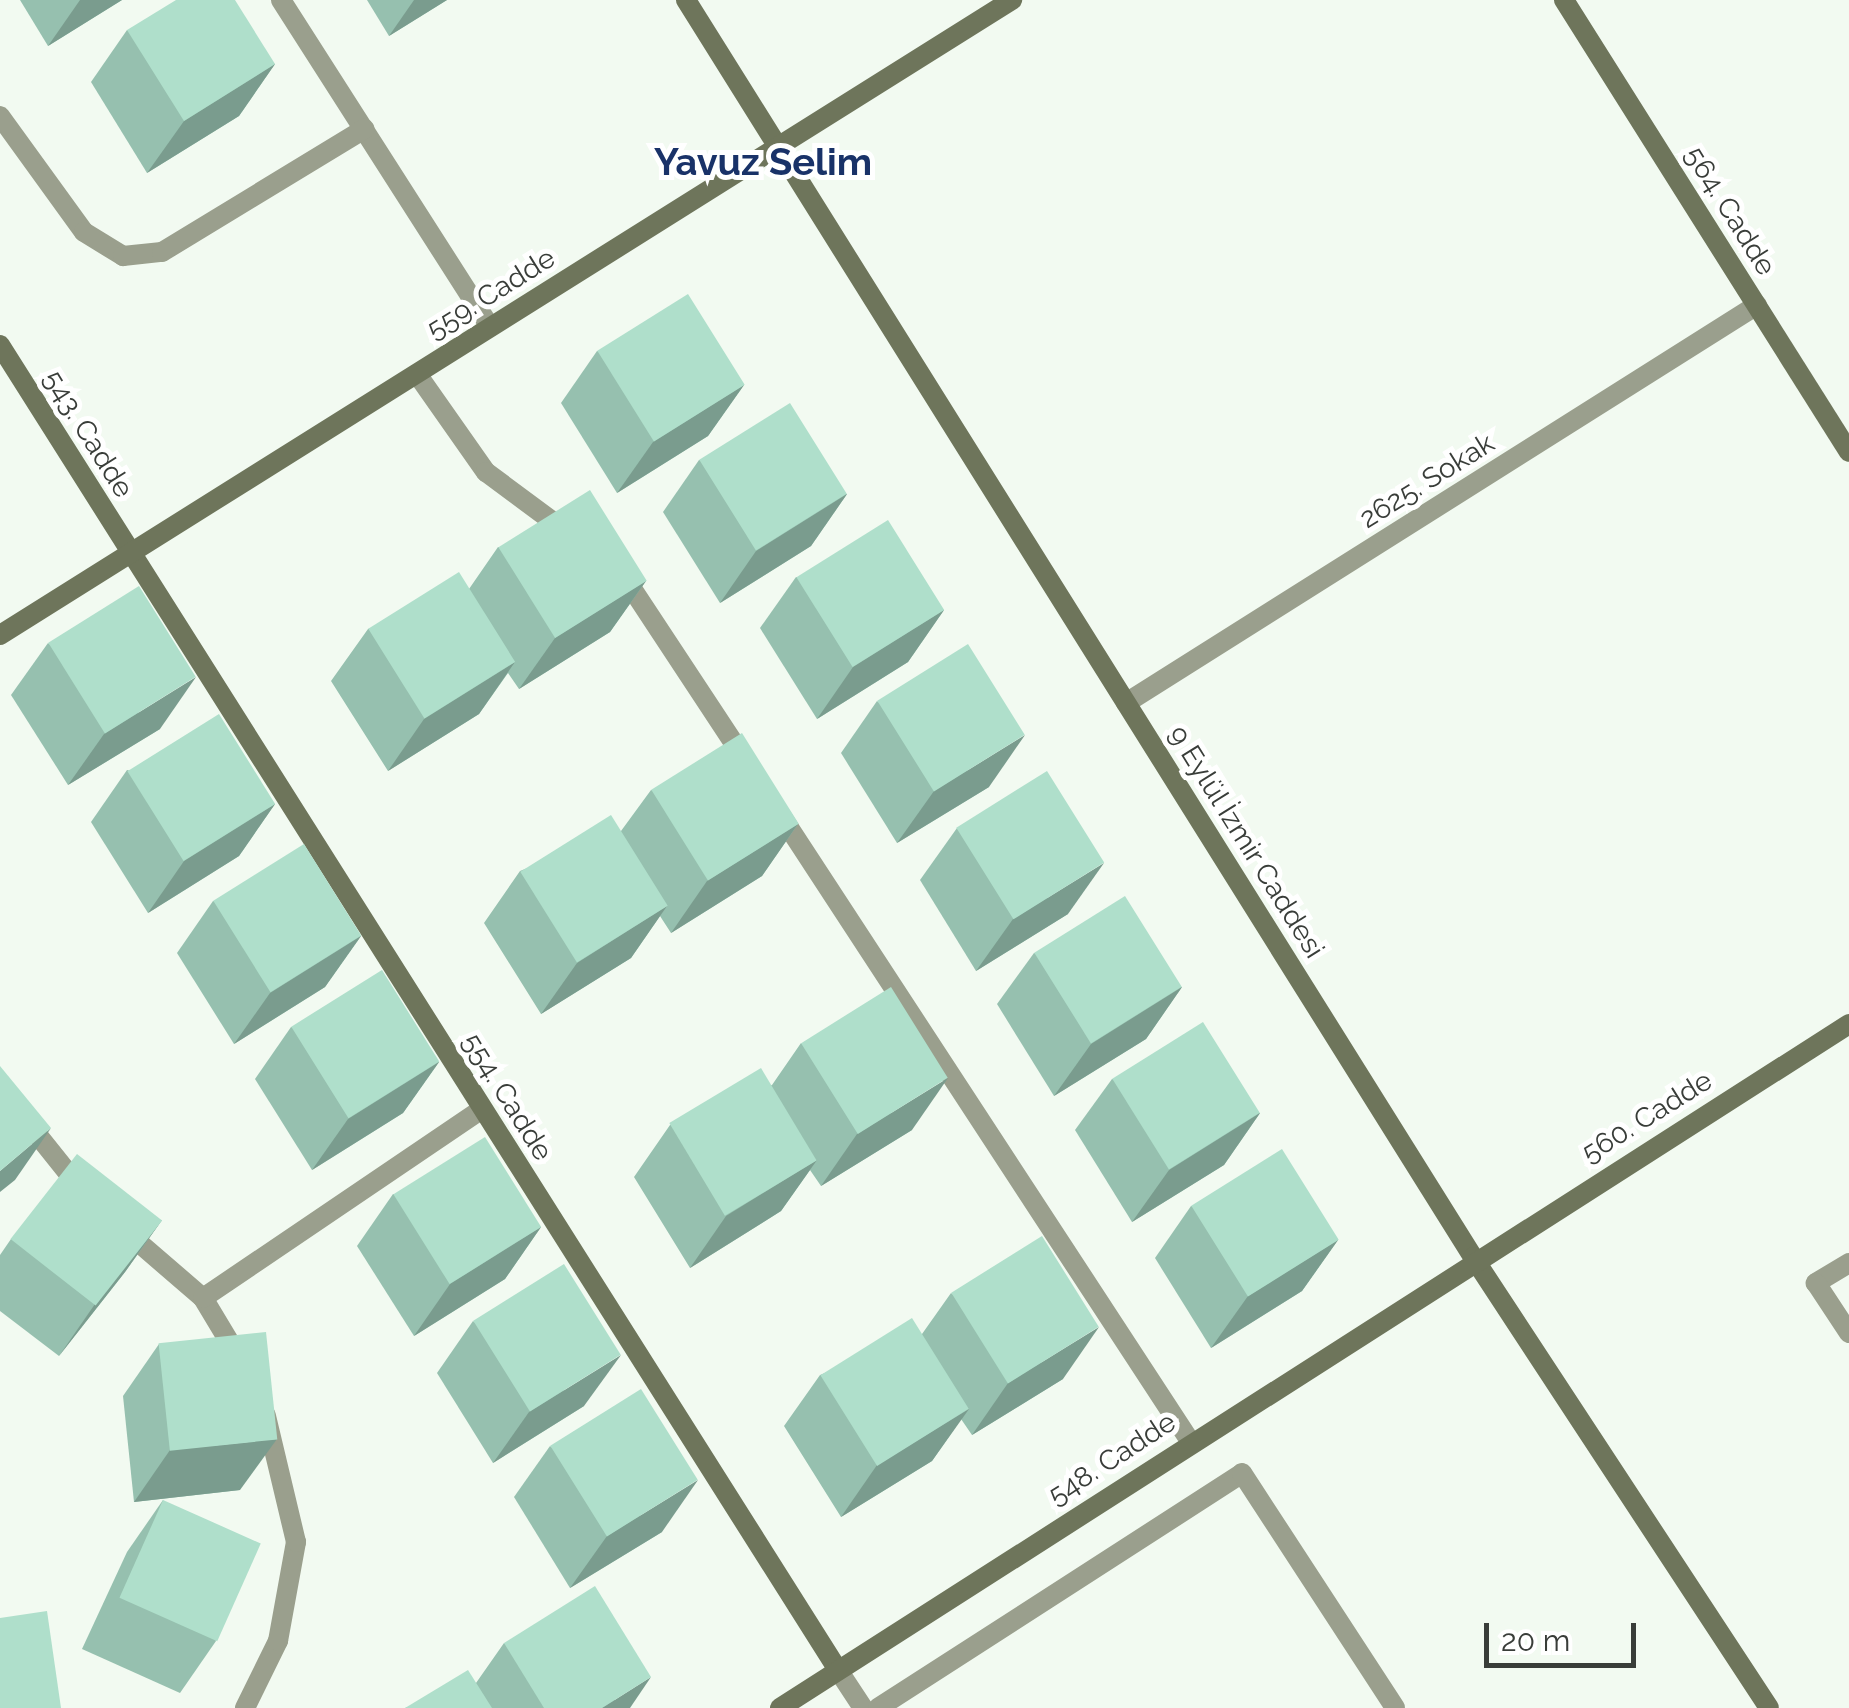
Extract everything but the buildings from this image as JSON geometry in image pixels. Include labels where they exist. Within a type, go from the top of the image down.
[{"type":"street","points":[[281,0],[490,327]]},
{"type":"street","name":"9 Eylül İzmir Caddesi","points":[[686,0],[1473,1257],[1769,1708]]},
{"type":"street","name":"559. Cadde","points":[[0,635],[1012,0]]},
{"type":"street","name":"564. Cadde","points":[[1564,0],[1849,452]]},
{"type":"street","points":[[0,116],[84,232],[123,256],[162,252],[364,129]]},
{"type":"street","name":"2625. Sokak","points":[[1126,703],[1757,305]]},
{"type":"street","name":"543. Cadde","points":[[0,345],[130,553]]},
{"type":"street","points":[[417,374],[486,472],[598,555],[764,790],[1190,1442]]},
{"type":"street","name":"554. Cadde","points":[[130,553],[838,1670]]},
{"type":"street","name":"560. Cadde","points":[[1473,1257],[1849,1024]]},
{"type":"street","points":[[0,1088],[88,1196],[203,1298],[251,1383],[296,1542],[278,1640],[245,1708]]},
{"type":"street","points":[[203,1298],[482,1109]]},
{"type":"street","name":"548. Cadde","points":[[780,1708],[1473,1257]]},
{"type":"street","points":[[1849,1262],[1816,1282],[1849,1333]]},
{"type":"street","points":[[878,1708],[1242,1472],[1395,1708]]},
{"type":"street","points":[[838,1670],[863,1708]]},
{"type":"district","name":"Yavuz Selim","points":[[763,162]]}]
